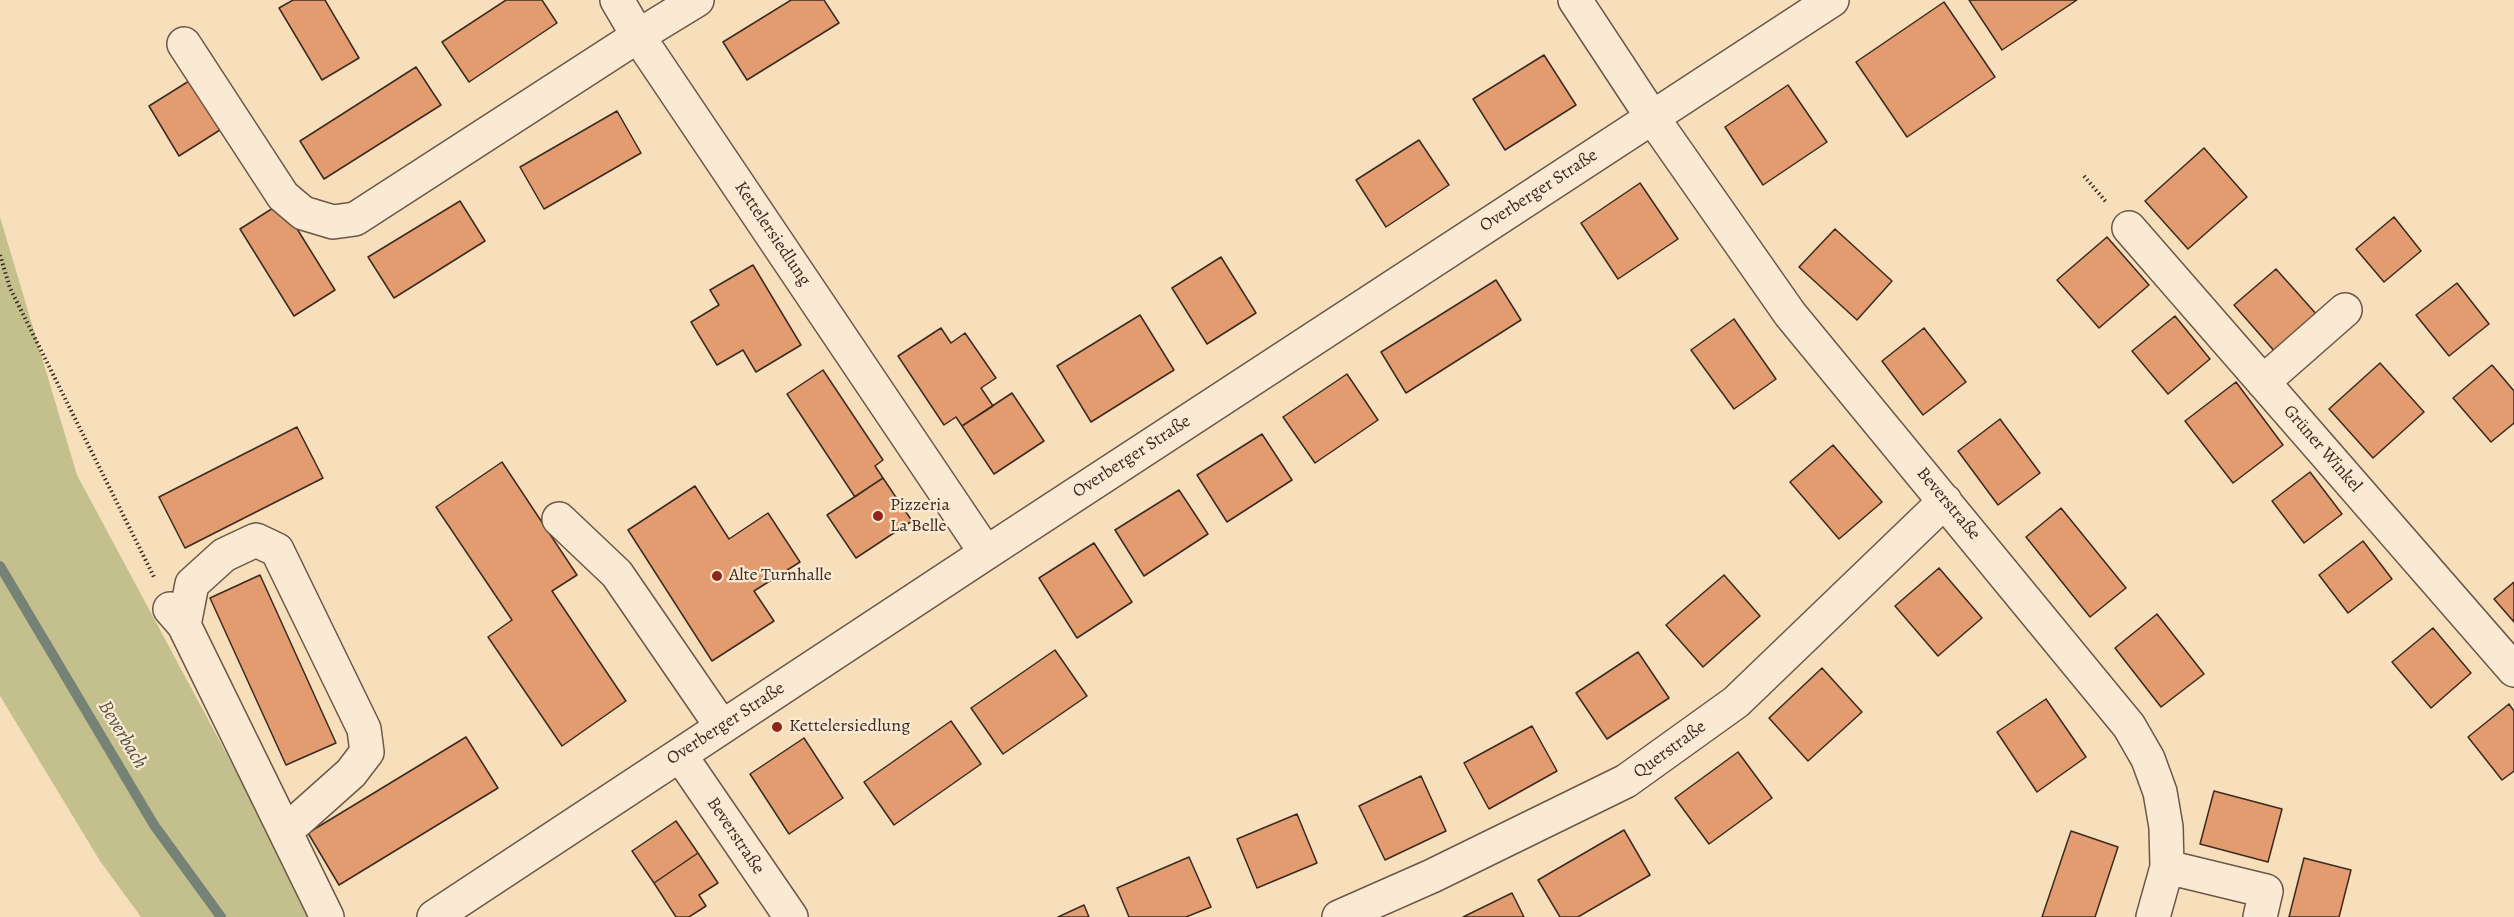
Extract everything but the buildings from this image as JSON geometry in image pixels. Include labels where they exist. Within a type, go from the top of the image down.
[{"type":"street","name":"Kettelersiedlung","points":[[617,0],[638,36],[986,553]]},
{"type":"street","points":[[184,44],[283,196],[303,213],[333,222],[355,219],[697,0]]},
{"type":"street","name":"Beverstraße","points":[[1575,0],[1652,117],[1790,314],[2129,726],[2148,759],[2160,792],[2166,827],[2167,867],[2153,917]]},
{"type":"street","name":"Overberger Straße","points":[[434,917],[1832,0]]},
{"type":"street","name":"Grüner Winkel","points":[[2129,228],[2514,670]]},
{"type":"street","points":[[2263,382],[2345,310]]},
{"type":"street","name":"Querstraße","points":[[1339,917],[1432,876],[1626,782],[1736,702],[1945,501]]},
{"type":"street","points":[[559,519],[617,574],[722,727]]},
{"type":"street","points":[[286,831],[351,773],[366,752],[364,729],[277,550],[256,540],[224,555],[192,584],[177,617],[327,917]]},
{"type":"street","name":"Beverstraße","points":[[680,755],[791,917]]},
{"type":"street","points":[[2167,867],[2266,891],[2260,917]]},
{"type":"path","points":[[0,255],[10,288],[177,617]]},
{"type":"shaded area","points":[[0,217],[77,475],[314,917],[141,917],[100,861],[0,696]]},
{"type":"waterway","name":"Beverbach","points":[[0,566],[154,825],[221,917]]},
{"type":"place","name":"Pizzeria La Belle","points":[[878,516]]},
{"type":"place","name":"Alte Turnhalle","points":[[717,576]]},
{"type":"place","name":"Kettelersiedlung","points":[[777,727]]}]
